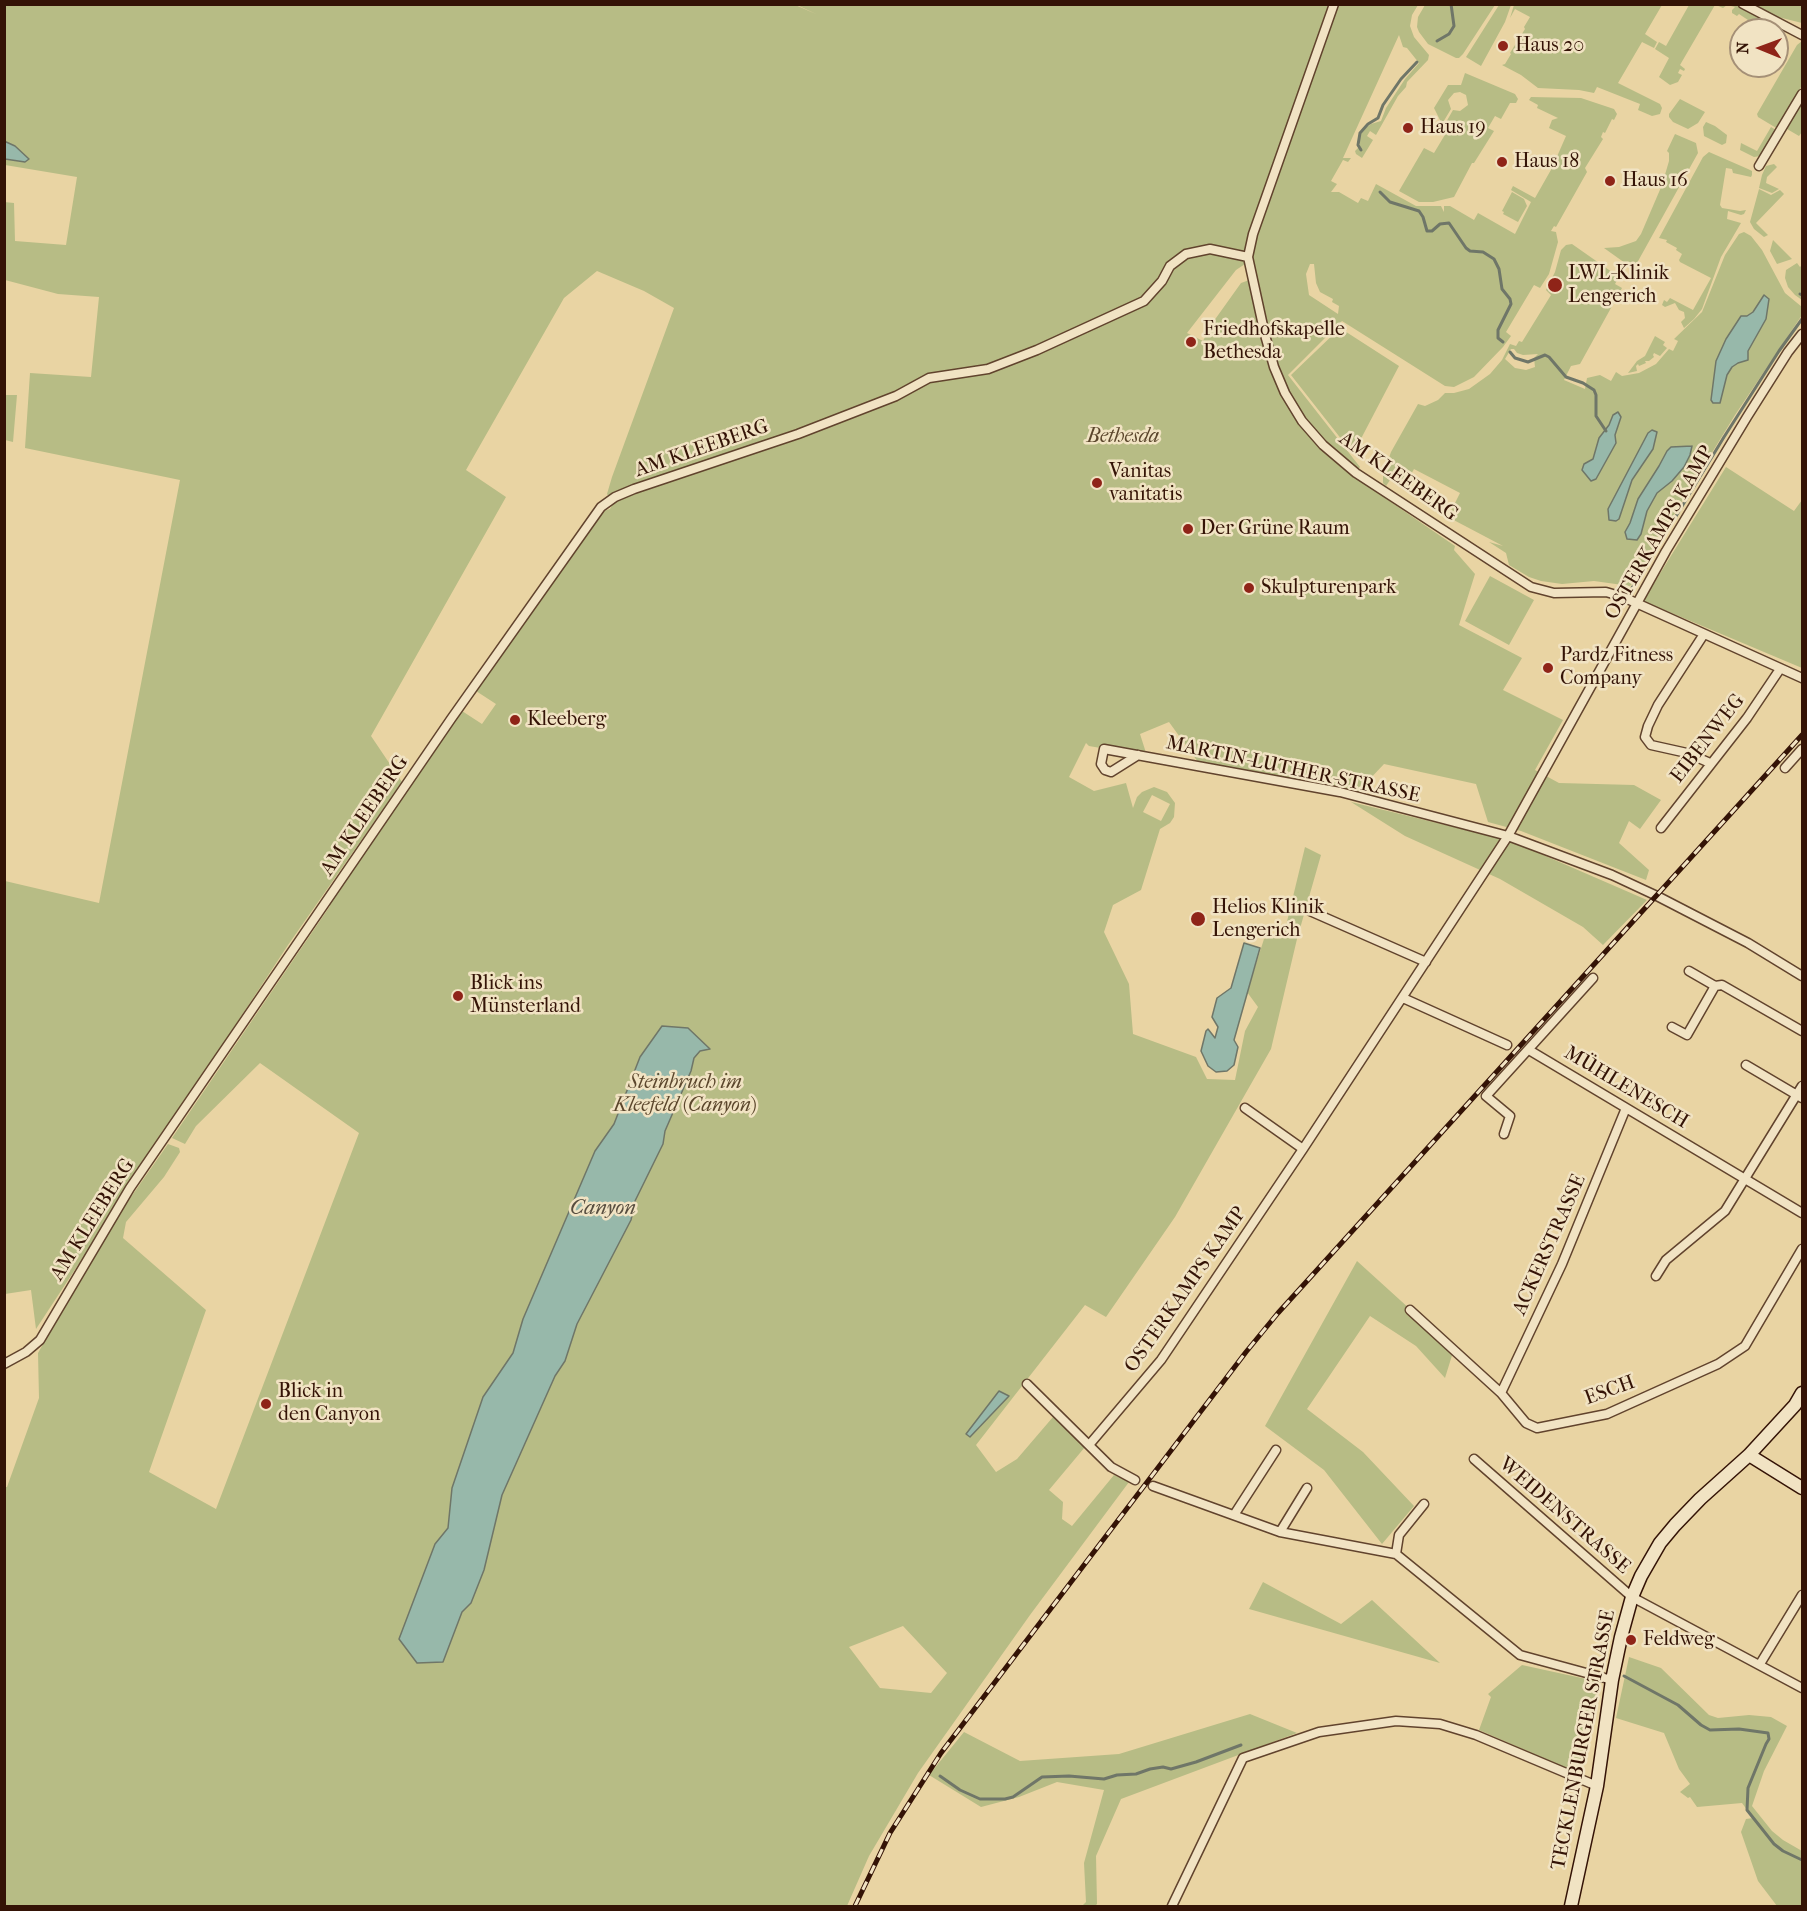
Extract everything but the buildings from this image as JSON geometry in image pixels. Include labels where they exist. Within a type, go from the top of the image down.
[{"type":"street","points":[[1248,257],[1253,234],[1334,4]]},
{"type":"street","points":[[1743,4],[1803,35]]},
{"type":"street","points":[[1759,166],[1803,94]]},
{"type":"street","name":"AM KLEEBERG","points":[[4,1364],[26,1352],[40,1340],[130,1188],[451,719],[601,507],[615,497],[634,489],[798,434],[896,396],[929,378],[988,369],[1037,350],[1144,301],[1162,281],[1170,266],[1186,254],[1210,249],[1248,257],[1265,335],[1274,367],[1285,393],[1302,421],[1323,445],[1356,473],[1531,587],[1554,593],[1606,592],[1637,603],[1803,678]]},
{"type":"street","name":"OSTERKAMPS KAMP","points":[[1089,1446],[1161,1360],[1303,1149],[1508,836],[1637,603],[1747,417],[1788,352],[1803,334]]},
{"type":"street","points":[[1704,634],[1658,705],[1645,737],[1651,745],[1687,753],[1710,764]]},
{"type":"street","name":"EIBENWEG","points":[[1661,828],[1747,718],[1780,669]]},
{"type":"street","points":[[1785,768],[1803,749]]},
{"type":"street","name":"MARTIN-LUTHER-STRASSE","points":[[1138,755],[1340,792],[1508,836],[1612,875],[1657,896],[1748,943],[1803,976]]},
{"type":"street","points":[[1310,911],[1426,962]]},
{"type":"street","points":[[1689,971],[1714,986],[1722,985],[1803,1031]]},
{"type":"street","points":[[1504,1134],[1510,1116],[1486,1096],[1593,978]]},
{"type":"street","points":[[1672,1027],[1687,1035],[1714,986]]},
{"type":"street","points":[[1402,998],[1507,1046]]},
{"type":"street","name":"MÜHLENESCH","points":[[1529,1050],[1803,1213]]},
{"type":"street","points":[[1746,1065],[1800,1096]]},
{"type":"street","points":[[1656,1276],[1666,1260],[1725,1211],[1800,1096],[1803,1086]]},
{"type":"street","points":[[1245,1108],[1303,1149]]},
{"type":"street","name":"ACKERSTRASSE","points":[[1501,1394],[1562,1264],[1626,1108]]},
{"type":"street","name":"ESCH","points":[[1410,1310],[1501,1394],[1526,1423],[1537,1428],[1607,1414],[1718,1364],[1745,1346],[1803,1249]]},
{"type":"street","points":[[1027,1384],[1111,1467],[1135,1480]]},
{"type":"street","name":"TECKLENBURGER STRASSE","points":[[1571,1906],[1597,1786],[1612,1680],[1632,1597],[1653,1554],[1675,1524],[1749,1455],[1803,1393]]},
{"type":"street","points":[[1234,1515],[1276,1450]]},
{"type":"street","points":[[1749,1455],[1803,1488]]},
{"type":"street","name":"WEIDENSTRASSE","points":[[1474,1459],[1632,1597],[1803,1688]]},
{"type":"street","points":[[1153,1486],[1280,1532],[1396,1554],[1520,1655],[1612,1680]]},
{"type":"street","points":[[1280,1532],[1307,1488]]},
{"type":"street","points":[[1396,1554],[1399,1535],[1424,1504]]},
{"type":"street","points":[[1760,1664],[1803,1595]]},
{"type":"street","points":[[1172,1906],[1243,1758],[1319,1732],[1396,1721],[1440,1724],[1476,1735],[1597,1786]]},
{"type":"green space","points":[[793,4],[816,14],[797,5],[1418,5],[1412,15],[1410,26],[1414,37],[1429,55],[1428,60],[1407,82],[1376,135],[1370,131],[1367,136],[1373,140],[1362,158],[1356,154],[1355,151],[1360,146],[1359,139],[1362,131],[1371,124],[1381,121],[1386,108],[1405,79],[1419,63],[1407,48],[1403,47],[1399,35],[1343,158],[1351,158],[1348,162],[1343,160],[1331,181],[1337,184],[1331,192],[1339,192],[1358,203],[1361,198],[1368,201],[1376,184],[1416,206],[1441,206],[1444,212],[1444,206],[1450,206],[1474,220],[1478,213],[1515,234],[1531,202],[1511,190],[1513,186],[1535,198],[1566,136],[1549,128],[1552,120],[1558,118],[1537,108],[1538,105],[1529,100],[1531,97],[1581,98],[1614,109],[1617,114],[1605,133],[1603,132],[1601,137],[1603,139],[1585,168],[1587,172],[1556,227],[1554,226],[1551,231],[1556,232],[1558,242],[1549,274],[1540,288],[1534,285],[1506,332],[1511,336],[1503,347],[1474,377],[1454,387],[1445,386],[1342,321],[1288,375],[1360,467],[1353,476],[1455,546],[1454,550],[1475,574],[1459,625],[1522,658],[1503,690],[1563,720],[1535,770],[1559,783],[1634,785],[1661,800],[1640,829],[1629,821],[1619,843],[1649,870],[1646,880],[1521,831],[1488,822],[1476,784],[1384,764],[1366,783],[1364,793],[1310,781],[1222,767],[1198,762],[1169,722],[1140,734],[1147,756],[1089,746],[1086,743],[1069,777],[1094,791],[1126,783],[1133,808],[1137,797],[1142,792],[1154,787],[1167,792],[1175,803],[1174,817],[1170,823],[1160,829],[1141,890],[1113,905],[1104,932],[1129,984],[1133,1034],[1196,1057],[1207,1079],[1235,1080],[1245,1031],[1258,1007],[1247,992],[1264,939],[1284,934],[1305,847],[1321,855],[1297,939],[1271,1049],[1175,1217],[1106,1317],[1085,1305],[976,1445],[996,1472],[1017,1459],[1053,1417],[1085,1447],[1049,1490],[1063,1502],[1062,1519],[1072,1526],[1114,1475],[1129,1482],[1030,1615],[918,1773],[869,1856],[847,1906],[5,1906],[5,1487],[7,1487],[39,1398],[38,1353],[110,1227],[168,1144],[179,1148],[180,1152],[164,1177],[126,1222],[123,1238],[206,1310],[149,1472],[216,1509],[359,1133],[260,1063],[196,1126],[185,1144],[172,1138],[330,906],[328,904],[462,711],[482,724],[496,704],[476,691],[600,512],[610,509],[613,503],[607,494],[612,477],[674,308],[644,291],[597,271],[564,298],[466,470],[506,497],[371,736],[402,782],[288,945],[36,1329],[31,1290],[5,1294],[5,881],[99,903],[180,480],[25,448],[30,373],[91,377],[99,297],[58,294],[5,280],[4,202],[14,203],[15,241],[66,245],[77,177],[5,165],[5,5]],"holes":[[[1251,260],[1255,278],[1241,283],[1211,325],[1203,341],[1187,333],[1236,270]],[[1310,264],[1314,264],[1316,283],[1320,292],[1333,299],[1332,302],[1339,306],[1338,314],[1309,295],[1306,274]],[[1152,795],[1170,804],[1161,821],[1143,812]],[[999,1391],[1009,1396],[971,1436]],[[903,1626],[947,1673],[931,1693],[880,1688],[849,1647]]]},
{"type":"green space","points":[[1425,5],[1495,5],[1463,54],[1456,58],[1428,44],[1419,32],[1418,17]]},
{"type":"green space","points":[[1499,5],[1511,5],[1505,22],[1481,66],[1466,57]]},
{"type":"green space","points":[[1514,5],[1662,5],[1645,34],[1657,42],[1654,48],[1642,42],[1618,83],[1660,104],[1662,108],[1660,114],[1652,116],[1638,110],[1640,104],[1597,87],[1594,93],[1538,88],[1521,75],[1502,65],[1511,54],[1530,17],[1515,9],[1510,18]]},
{"type":"green space","points":[[1689,5],[1715,5],[1680,65],[1685,69],[1684,71],[1680,69],[1678,73],[1682,75],[1678,82],[1670,85],[1659,77],[1669,58],[1655,49],[1659,42],[1666,46]]},
{"type":"green space","points":[[1727,5],[1802,5],[1802,23],[1750,10],[1763,18],[1745,18],[1732,13],[1735,7]]},
{"type":"green space","points":[[1802,41],[1802,85],[1778,129],[1758,117],[1757,114],[1778,78],[1789,78],[1789,59]]},
{"type":"green space","points":[[1465,73],[1515,94],[1518,99],[1516,103],[1510,103],[1501,119],[1495,116],[1488,128],[1494,131],[1472,163],[1454,197],[1433,202],[1419,202],[1399,191],[1424,148],[1434,153],[1446,133],[1441,131],[1453,110],[1460,111],[1468,105],[1466,95],[1460,92],[1454,93],[1448,100],[1451,109],[1442,124],[1434,108],[1448,85],[1461,85]]},
{"type":"green space","points":[[1680,99],[1705,112],[1698,123],[1688,129],[1673,122],[1669,117]]},
{"type":"green space","points":[[1802,102],[1802,132],[1799,136],[1787,129]]},
{"type":"green space","points":[[1706,122],[1727,135],[1726,143],[1722,145],[1704,136],[1703,127]]},
{"type":"green space","points":[[1771,127],[1776,130],[1761,156],[1754,157],[1740,150],[1741,143],[1757,151]]},
{"type":"green space","points":[[1675,134],[1696,143],[1698,153],[1632,272],[1632,268],[1604,248],[1619,247],[1636,241],[1641,234],[1662,185],[1669,161],[1667,151]]},
{"type":"green space","points":[[1709,152],[1752,171],[1752,175],[1751,177],[1733,173],[1732,169],[1726,168],[1720,205],[1722,208],[1746,210],[1741,215],[1728,211],[1727,219],[1741,223],[1721,257],[1702,309],[1684,328],[1681,322],[1685,318],[1684,312],[1679,310],[1675,303],[1665,307],[1662,305],[1664,300],[1667,302],[1670,298],[1693,310],[1711,278],[1680,262],[1682,254],[1676,250],[1677,248],[1666,242],[1667,240],[1659,238],[1703,157]]},
{"type":"green space","points":[[1774,164],[1777,167],[1767,177],[1766,183],[1779,189],[1772,193],[1759,188],[1766,166]]},
{"type":"green space","points":[[1759,189],[1771,195],[1780,190],[1784,194],[1756,223],[1768,235],[1764,237],[1754,229],[1750,222]]},
{"type":"green space","points":[[1512,192],[1524,199],[1527,206],[1518,222],[1503,214],[1502,211]]},
{"type":"green space","points":[[1744,232],[1751,236],[1762,250],[1785,293],[1802,307],[1802,315],[1735,415],[1661,536],[1652,535],[1651,539],[1657,543],[1640,575],[1630,586],[1594,581],[1562,584],[1529,577],[1509,565],[1506,553],[1489,542],[1503,546],[1448,517],[1460,493],[1414,469],[1404,487],[1390,480],[1386,486],[1383,483],[1383,475],[1391,452],[1418,404],[1425,406],[1438,400],[1445,393],[1469,389],[1490,374],[1502,360],[1510,344],[1516,346],[1519,341],[1522,342],[1551,295],[1546,290],[1555,272],[1561,250],[1566,245],[1572,244],[1619,277],[1615,284],[1622,288],[1580,364],[1571,366],[1564,380],[1585,389],[1587,378],[1600,375],[1611,381],[1616,372],[1622,376],[1639,373],[1656,364],[1669,349],[1673,351],[1678,341],[1674,339],[1702,312],[1725,255],[1739,234]],"holes":[[[1511,349],[1523,355],[1538,354],[1534,358],[1535,367],[1526,370],[1515,368],[1505,359]]]},
{"type":"green space","points":[[1773,240],[1792,259],[1777,264],[1770,251]]},
{"type":"green space","points":[[1797,263],[1800,267],[1802,265],[1802,300],[1788,287],[1785,278],[1786,270]]},
{"type":"green space","points":[[1340,328],[1399,366],[1353,454],[1291,375]]},
{"type":"green space","points":[[1655,336],[1665,342],[1663,345],[1667,348],[1660,356],[1654,353],[1654,357],[1649,361],[1639,366],[1638,364],[1637,371],[1628,373],[1637,361],[1645,356]]},
{"type":"green space","points":[[5,395],[17,395],[13,442],[5,440]]},
{"type":"green space","points":[[1726,467],[1794,511],[1802,500],[1802,668],[1643,601]]},
{"type":"green space","points":[[1490,576],[1534,600],[1509,645],[1465,621]]},
{"type":"green space","points":[[1351,802],[1511,841],[1647,900],[1603,945],[1583,927],[1500,879],[1405,836]]},
{"type":"green space","points":[[1357,1261],[1454,1349],[1445,1378],[1416,1346],[1370,1316],[1307,1409],[1363,1452],[1414,1506],[1382,1544],[1324,1470],[1265,1426]]},
{"type":"green space","points":[[1263,1582],[1341,1624],[1372,1600],[1440,1663],[1249,1609]]},
{"type":"green space","points":[[1629,1657],[1661,1668],[1709,1715],[1718,1718],[1749,1715],[1771,1717],[1787,1726],[1764,1771],[1752,1806],[1772,1831],[1802,1851],[1802,1906],[1777,1906],[1758,1881],[1741,1832],[1746,1819],[1753,1818],[1742,1803],[1697,1807],[1690,1797],[1680,1792],[1690,1784],[1679,1769],[1664,1733],[1616,1718]]},
{"type":"green space","points":[[1522,1665],[1600,1682],[1580,1774],[1479,1730],[1491,1697],[1488,1694]]},
{"type":"green space","points":[[1250,1714],[1297,1733],[1121,1799],[1096,1856],[1097,1904],[1095,1906],[1082,1906],[1086,1902],[1084,1863],[1104,1790],[1057,1782],[1019,1797],[981,1807],[929,1775],[964,1732],[1020,1761],[1119,1754]]},
{"type":"water","points":[[4,141],[15,146],[29,159],[25,162],[5,159]]},
{"type":"water","points":[[1764,295],[1769,299],[1766,319],[1748,351],[1748,360],[1732,367],[1727,375],[1720,403],[1713,403],[1711,400],[1716,361],[1726,339],[1741,316],[1747,316],[1753,312]]},
{"type":"water","points":[[1618,412],[1621,417],[1615,435],[1616,443],[1596,479],[1591,481],[1582,470],[1584,464],[1593,459],[1599,438],[1613,415]]},
{"type":"water","points":[[1652,430],[1657,432],[1653,449],[1632,480],[1619,519],[1609,520],[1608,509],[1648,433]]},
{"type":"water","points":[[1692,446],[1684,467],[1657,493],[1647,511],[1641,534],[1637,540],[1627,539],[1625,532],[1638,499],[1667,451],[1671,447]]},
{"type":"water","points":[[1244,943],[1260,948],[1234,1040],[1238,1047],[1234,1065],[1227,1071],[1216,1072],[1208,1066],[1201,1051],[1208,1029],[1215,1038],[1218,1027],[1212,1017],[1217,998],[1231,988]]},
{"type":"water","name":"Canyon","points":[[662,1026],[688,1028],[710,1049],[700,1051],[694,1058],[691,1071],[665,1131],[663,1144],[635,1201],[631,1220],[577,1324],[565,1361],[555,1376],[502,1495],[484,1570],[471,1603],[462,1612],[443,1662],[417,1663],[399,1639],[435,1544],[448,1528],[452,1488],[483,1397],[513,1353],[523,1319],[595,1151],[614,1124],[640,1057]]},
{"type":"water","points":[[999,1391],[1009,1396],[970,1437],[966,1434]]},
{"type":"waterway","points":[[1437,41],[1449,34],[1454,26],[1451,4]]},
{"type":"waterway","points":[[1361,150],[1358,145],[1360,133],[1378,118],[1383,105],[1401,79],[1417,62]]},
{"type":"waterway","points":[[1380,192],[1390,202],[1419,211],[1427,231],[1432,231],[1440,224],[1449,223],[1466,248],[1470,251],[1483,252],[1494,259],[1499,269],[1502,289],[1511,304],[1498,330],[1498,338],[1503,342]]},
{"type":"waterway","points":[[1664,536],[1724,437],[1802,319]]},
{"type":"waterway","points":[[1510,352],[1515,358],[1528,362],[1545,355],[1566,377],[1594,390],[1596,416],[1606,431]]},
{"type":"waterway","points":[[1631,589],[1642,575],[1657,547]]},
{"type":"waterway","points":[[1624,1676],[1678,1705],[1710,1730],[1739,1729],[1768,1733],[1769,1739],[1748,1788],[1747,1810],[1774,1844],[1802,1860]]},
{"type":"waterway","points":[[940,1776],[960,1790],[980,1799],[1005,1799],[1013,1797],[1042,1777],[1069,1776],[1104,1779],[1163,1767],[1171,1769],[1241,1745]]},
{"type":"railway","points":[[855,1906],[890,1833],[941,1753],[1246,1352],[1278,1313],[1802,735]]},
{"type":"place","name":"Haus 20","points":[[1503,46]]},
{"type":"place","name":"Haus 19","points":[[1408,128]]},
{"type":"place","name":"Haus 18","points":[[1502,162]]},
{"type":"place","name":"Haus 16","points":[[1610,181]]},
{"type":"place","name":"LWL-Klinik Lengerich","points":[[1555,285]]},
{"type":"place","name":"Friedhofskapelle Bethesda","points":[[1191,342]]},
{"type":"place","name":"Vanitas vanitatis","points":[[1097,483]]},
{"type":"place","name":"Der Grüne Raum","points":[[1188,529]]},
{"type":"place","name":"Skulpturenpark","points":[[1249,588]]},
{"type":"place","name":"Pardz Fitness Company","points":[[1548,668]]},
{"type":"place","name":"Kleeberg","points":[[515,720]]},
{"type":"place","name":"Helios Klinik Lengerich","points":[[1198,919]]},
{"type":"place","name":"Blick ins Münsterland","points":[[458,996]]},
{"type":"place","name":"Blick in den Canyon","points":[[266,1404]]},
{"type":"place","name":"Feldweg","points":[[1631,1640]]},
{"type":"park label","name":"Bethesda","points":[[1123,437]]},
{"type":"park label","name":"Steinbruch im Kleefeld (Canyon)","points":[[685,1094]]}]
